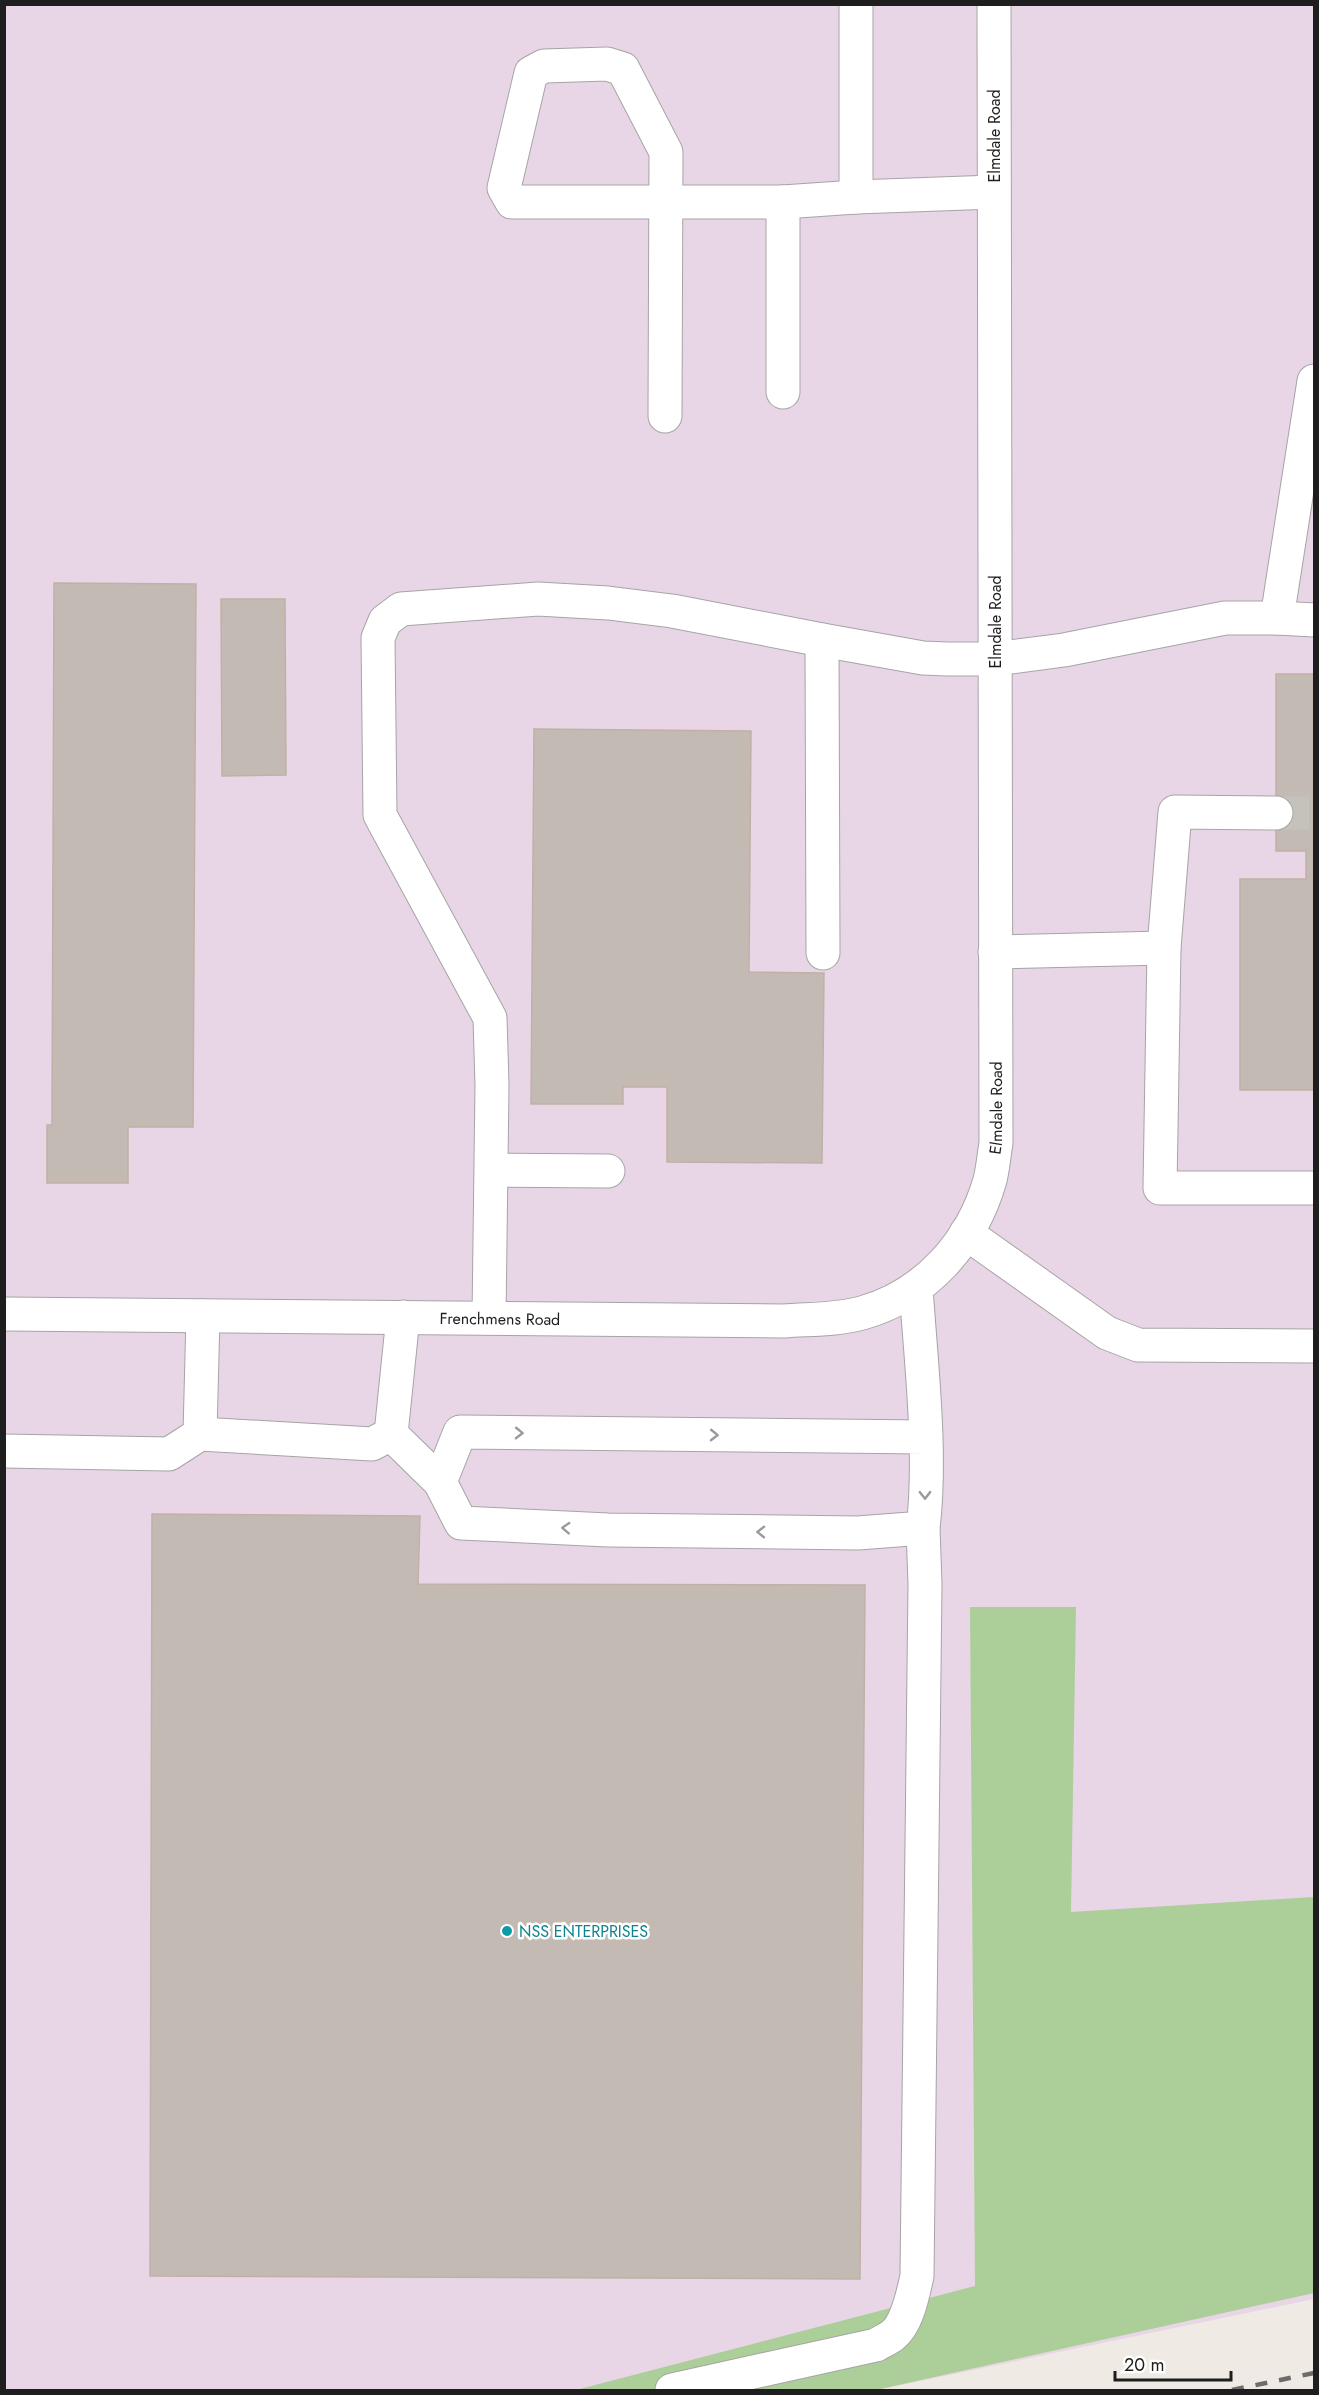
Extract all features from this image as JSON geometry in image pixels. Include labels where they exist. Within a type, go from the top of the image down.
[{"type":"street","points":[[856,4],[856,197]]},
{"type":"street","name":"Elmdale Road","points":[[966,1233],[980,1209],[990,1179],[996,1143],[994,4]]},
{"type":"street","points":[[665,416],[666,204],[666,152],[623,69],[607,64],[544,66],[531,73],[504,188],[512,202],[666,204],[783,202],[994,192]]},
{"type":"street","points":[[783,202],[783,392]]},
{"type":"street","points":[[1277,618],[1314,381]]},
{"type":"street","points":[[489,1318],[492,1170],[490,1018],[380,815],[378,638],[385,621],[401,609],[538,599],[608,603],[672,611],[923,658],[995,659],[1064,650],[1225,618],[1314,620]]},
{"type":"street","points":[[822,640],[823,953]]},
{"type":"street","points":[[1276,813],[1175,812],[1164,948],[1160,1188],[1314,1188]]},
{"type":"street","points":[[995,952],[1164,948]]},
{"type":"street","points":[[492,1170],[608,1171]]},
{"type":"street","points":[[966,1233],[1107,1333],[1138,1345],[1314,1346]]},
{"type":"street","name":"Frenchmens Road","points":[[4,1314],[784,1321],[829,1318],[861,1313],[894,1302],[916,1288],[943,1265],[966,1233]]},
{"type":"street","points":[[672,2391],[876,2345],[895,2334],[904,2319],[914,2290],[917,2276],[918,2216],[925,1584],[923,1528],[926,1506],[925,1437],[916,1288]]},
{"type":"street","points":[[200,1434],[203,1316]]},
{"type":"street","points":[[391,1434],[402,1317]]},
{"type":"street","points":[[440,1482],[460,1432],[925,1437]]},
{"type":"street","points":[[4,1451],[170,1454],[200,1434],[372,1444],[391,1434]]},
{"type":"street","points":[[391,1434],[440,1482],[461,1523],[608,1530],[858,1533],[923,1528]]},
{"type":"shaded area","points":[[5,5],[1314,5],[1314,2299],[877,2390],[5,2390]]},
{"type":"green space","points":[[970,1607],[1076,1607],[1071,1912],[1314,1897],[1314,2293],[876,2390],[576,2390],[975,2286]]},
{"type":"building","points":[[54,583],[196,584],[193,1127],[128,1127],[128,1183],[47,1183],[47,1125],[52,1125]]},
{"type":"building","points":[[221,599],[285,599],[286,775],[222,776]]},
{"type":"building","points":[[1276,674],[1314,674],[1314,1090],[1240,1090],[1240,879],[1306,879],[1306,851],[1276,851]]},
{"type":"building","points":[[534,729],[751,731],[749,972],[824,973],[822,1163],[667,1162],[667,1087],[623,1087],[623,1104],[531,1104]]},
{"type":"building","name":"NSS ENTERPRISES","points":[[152,1514],[420,1516],[418,1584],[865,1585],[860,2279],[150,2276]]},
{"type":"tunnel","points":[[1276,813],[1314,813]]},
{"type":"railway","points":[[1232,2390],[1314,2373]]},
{"type":"place","name":"NSS ENTERPRISES","points":[[507,1931]]}]
